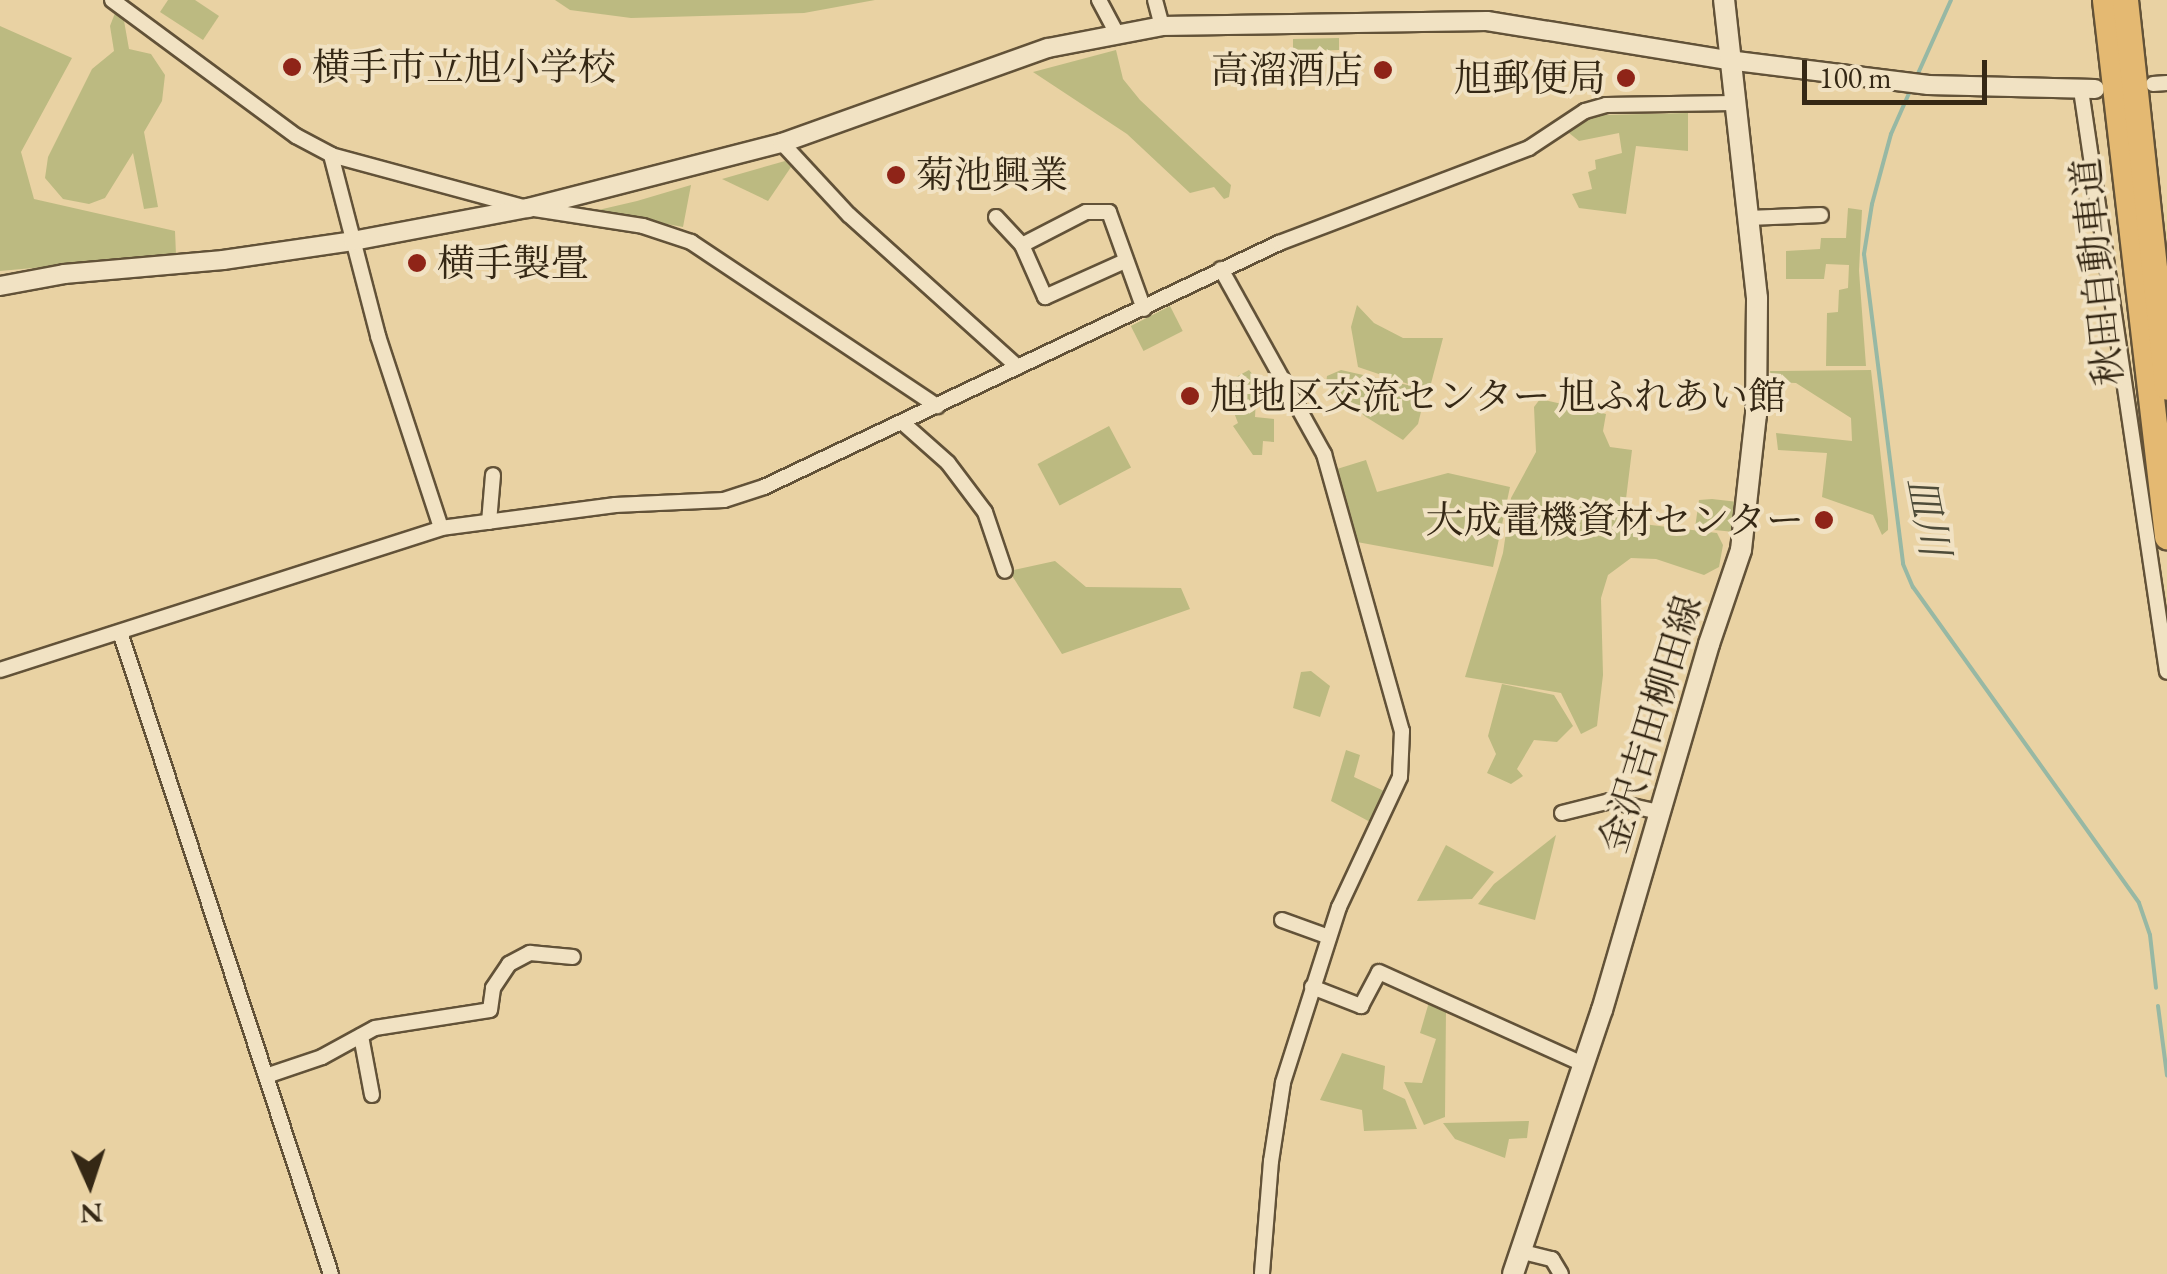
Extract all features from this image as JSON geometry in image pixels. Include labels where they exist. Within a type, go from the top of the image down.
[{"type":"highway","name":"秋田自動車道","points":[[2105,0],[2167,536]]},
{"type":"highway","name":"秋田自動車道","points":[[2125,0],[2167,387]]},
{"type":"main road","name":"金沢吉田柳田線","points":[[1514,1274],[1584,1065],[1658,812],[1742,550],[1758,358],[1749,218],[1724,0]]},
{"type":"street","points":[[112,0],[296,136],[331,155],[528,208],[643,226],[692,242],[937,406]]},
{"type":"street","points":[[1099,0],[1117,34]]},
{"type":"street","points":[[1155,0],[1162,26]]},
{"type":"street","points":[[0,286],[64,274],[223,260],[354,241],[528,208],[782,143],[1048,48],[1162,26],[1487,21],[1728,60],[1928,85],[2088,89],[2167,672]]},
{"type":"street","points":[[0,670],[441,528],[615,505],[724,500],[764,488],[1222,269],[1529,148],[1585,111],[1606,105],[1734,103]]},
{"type":"street","points":[[782,143],[849,215],[1018,367]]},
{"type":"street","points":[[331,155],[412,450],[441,528]]},
{"type":"street","points":[[1022,245],[1086,212],[1109,212],[1123,262],[1144,309]]},
{"type":"street","points":[[1749,218],[1821,214]]},
{"type":"street","points":[[996,217],[1022,245],[1046,297],[1123,262]]},
{"type":"street","points":[[1222,269],[1290,386],[1324,454],[1402,731],[1400,777],[1329,937],[1283,1083],[1271,1161],[1262,1274]]},
{"type":"street","points":[[902,422],[948,463],[985,512],[1005,571]]},
{"type":"street","points":[[488,522],[493,475]]},
{"type":"street","points":[[120,632],[332,1274]]},
{"type":"street","points":[[1562,813],[1610,801],[1658,812]]},
{"type":"street","points":[[1282,920],[1329,937]]},
{"type":"street","points":[[266,1076],[322,1057],[374,1028],[490,1010],[493,988],[509,964],[530,953],[573,957]]},
{"type":"street","points":[[1312,987],[1361,1006],[1379,972],[1584,1065]]},
{"type":"street","points":[[361,1036],[372,1095]]},
{"type":"street","points":[[1523,1252],[1552,1259],[1561,1274]]},
{"type":"shaded area","points":[[168,0],[195,0],[219,16],[203,40],[160,12]]},
{"type":"shaded area","points":[[555,0],[875,0],[804,13],[631,18],[570,10]]},
{"type":"shaded area","points":[[115,13],[123,15],[129,49],[151,54],[165,75],[162,101],[144,132],[158,207],[144,209],[133,153],[105,198],[89,204],[63,199],[45,178],[48,157],[92,69],[114,51],[110,26]]},
{"type":"shaded area","points":[[0,26],[72,58],[21,152],[34,199],[175,231],[176,255],[0,271]]},
{"type":"shaded area","points":[[1339,38],[1339,50],[1311,51],[1311,83],[1293,83],[1293,39]]},
{"type":"shaded area","points":[[1116,50],[1123,79],[1140,100],[1231,185],[1229,197],[1224,199],[1214,187],[1190,193],[1127,134],[1033,72]]},
{"type":"shaded area","points":[[1688,113],[1688,151],[1636,146],[1626,214],[1579,208],[1572,194],[1592,189],[1588,172],[1596,169],[1595,160],[1622,153],[1619,133],[1579,141],[1569,133],[1584,120],[1602,115]]},
{"type":"shaded area","points":[[785,161],[791,167],[768,201],[722,179]]},
{"type":"shaded area","points":[[691,185],[683,227],[594,211],[637,201]]},
{"type":"shaded area","points":[[1848,208],[1862,210],[1859,271],[1866,366],[1826,366],[1827,313],[1838,312],[1839,290],[1848,288],[1849,265],[1826,264],[1824,279],[1786,279],[1786,251],[1820,249],[1821,238],[1846,238]]},
{"type":"shaded area","points":[[1357,305],[1374,323],[1403,338],[1443,338],[1429,391],[1358,367],[1351,327]]},
{"type":"shaded area","points":[[1170,306],[1183,331],[1144,351],[1131,326]]},
{"type":"shaded area","points":[[1249,370],[1257,380],[1255,417],[1274,419],[1274,442],[1263,441],[1262,455],[1253,455],[1233,426],[1238,423],[1223,384]]},
{"type":"shaded area","points":[[1341,370],[1412,386],[1425,395],[1418,424],[1403,440],[1366,417],[1326,384],[1327,376]]},
{"type":"shaded area","points":[[1871,370],[1888,520],[1888,530],[1882,535],[1873,515],[1822,497],[1827,453],[1778,450],[1776,433],[1852,441],[1851,418],[1796,383],[1772,382],[1770,371]]},
{"type":"shaded area","points":[[1540,399],[1606,414],[1603,431],[1610,447],[1632,450],[1625,507],[1643,524],[1717,533],[1723,545],[1719,567],[1704,575],[1656,559],[1631,558],[1608,575],[1601,598],[1603,675],[1597,726],[1581,734],[1561,693],[1465,677],[1503,553],[1511,498],[1536,452],[1534,407]]},
{"type":"shaded area","points":[[1109,426],[1131,467],[1060,506],[1037,464]]},
{"type":"shaded area","points":[[1366,460],[1377,492],[1448,473],[1510,487],[1493,567],[1357,542],[1337,469]]},
{"type":"shaded area","points":[[1699,500],[1738,502],[1734,532],[1695,528]]},
{"type":"shaded area","points":[[1055,561],[1086,587],[1181,588],[1190,609],[1062,654],[1009,571]]},
{"type":"shaded area","points":[[1311,671],[1330,686],[1320,717],[1293,708],[1301,672]]},
{"type":"shaded area","points":[[1502,684],[1554,695],[1573,726],[1557,742],[1534,740],[1517,769],[1523,776],[1511,784],[1487,773],[1496,754],[1488,736]]},
{"type":"shaded area","points":[[1346,750],[1360,755],[1354,777],[1384,791],[1372,823],[1331,801]]},
{"type":"shaded area","points":[[1556,835],[1535,920],[1478,904],[1494,884]]},
{"type":"shaded area","points":[[1446,845],[1494,872],[1472,899],[1417,901]]},
{"type":"shaded area","points":[[1429,1002],[1446,1010],[1445,1117],[1424,1125],[1404,1082],[1422,1083],[1436,1039],[1420,1033]]},
{"type":"shaded area","points":[[1342,1053],[1385,1066],[1383,1089],[1405,1099],[1417,1129],[1364,1131],[1362,1110],[1320,1100]]},
{"type":"shaded area","points":[[1529,1121],[1527,1138],[1509,1139],[1505,1158],[1455,1139],[1443,1123]]},
{"type":"waterway","name":"皿川","points":[[1916,78],[1951,0]]},
{"type":"waterway","name":"皿川","points":[[1910,91],[1891,134],[1872,204],[1864,254],[1903,564],[1913,587],[2139,903],[2150,935],[2156,988]]},
{"type":"waterway","name":"皿川","points":[[2158,1006],[2167,1075]]},
{"type":"place","name":"横手市立旭小学校","points":[[292,67]]},
{"type":"place","name":"高溜酒店","points":[[1383,70]]},
{"type":"place","name":"旭郵便局","points":[[1626,78]]},
{"type":"place","name":"菊池興業","points":[[896,175]]},
{"type":"place","name":"横手製畳","points":[[417,263]]},
{"type":"place","name":"旭地区交流センター 旭ふれあい館","points":[[1190,396]]},
{"type":"place","name":"大成電機資材センター","points":[[1824,520]]}]
